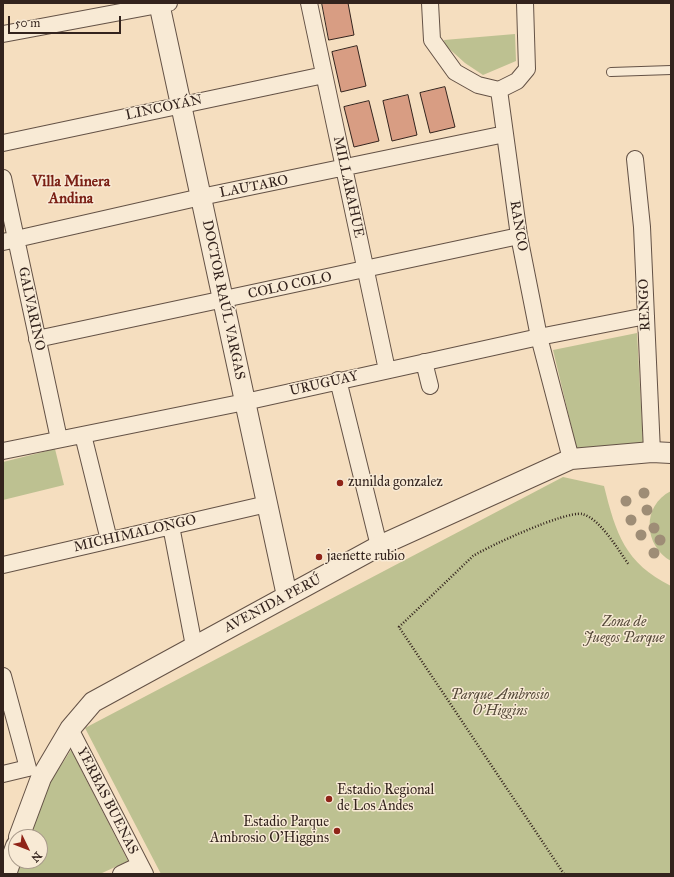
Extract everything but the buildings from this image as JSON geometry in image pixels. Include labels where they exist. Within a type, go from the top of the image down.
[{"type":"street","name":"MILLARAHUE","points":[[309,3],[387,370]]},
{"type":"street","points":[[430,3],[432,40],[455,72],[478,85],[499,90],[517,81],[527,69],[525,3]]},
{"type":"street","points":[[3,34],[163,4]]},
{"type":"street","name":"DOCTOR RAÚL VARGAS","points":[[163,4],[181,105],[287,596]]},
{"type":"street","name":"LINCOYÁN","points":[[3,143],[324,75]]},
{"type":"street","name":"RANCO","points":[[499,90],[519,236],[539,337],[570,458]]},
{"type":"street","name":"LAUTARO","points":[[10,241],[201,197],[344,169],[506,134]]},
{"type":"street","name":"RENGO","points":[[635,159],[642,227],[646,316],[661,452]]},
{"type":"street","name":"GALVARINO","points":[[3,178],[10,241],[37,339],[59,439]]},
{"type":"street","name":"COLO COLO","points":[[37,339],[366,270],[519,236]]},
{"type":"street","name":"URUGUAY","points":[[3,451],[245,402],[338,380],[539,337],[646,316]]},
{"type":"street","points":[[424,362],[430,386]]},
{"type":"street","points":[[338,380],[379,546]]},
{"type":"street","points":[[83,435],[109,540]]},
{"type":"street","name":"AVENIDA PERÚ","points":[[21,829],[35,773],[93,702],[379,546],[570,458],[661,452]]},
{"type":"street","name":"MICHIMALONGO","points":[[3,565],[267,504]]},
{"type":"street","points":[[171,526],[194,646]]},
{"type":"street","points":[[3,676],[35,773],[3,774]]},
{"type":"street","name":"YERBAS BUENAS","points":[[70,729],[142,870]]},
{"type":"street","points":[[121,874],[142,870]]},
{"type":"lane","points":[[611,72],[671,70]]},
{"type":"path","points":[[564,874],[400,627],[473,556],[562,517],[581,514],[597,523],[630,565]]},
{"type":"green space","points":[[515,34],[516,61],[483,75],[465,63],[445,45],[444,40]]},
{"type":"green space","points":[[637,333],[643,443],[577,450],[553,350]]},
{"type":"green space","points":[[55,449],[64,485],[3,500],[3,462]]},
{"type":"green space","name":"Parque Ambrosio O'Higgins","points":[[563,477],[604,486],[618,533],[633,557],[655,577],[671,586],[671,874],[161,874],[85,728]]},
{"type":"green space","points":[[671,491],[671,561],[655,546],[651,536],[650,526],[651,516],[655,506],[661,498]]},
{"type":"green space","points":[[71,750],[128,861],[100,874],[17,874],[19,869],[48,869],[48,829],[33,829],[49,784]]},
{"type":"place","name":"zunilda gonzalez","points":[[340,483]]},
{"type":"place","name":"jaenette rubio","points":[[319,557]]},
{"type":"place","name":"Estadio Regional de Los Andes","points":[[329,799]]},
{"type":"place","name":"Estadio Parque Ambrosio O'Higgins","points":[[337,831]]},
{"type":"district","name":"Villa Minera Andina","points":[[71,190]]},
{"type":"park label","name":"Zona de Juegos Parque","points":[[624,632]]}]
